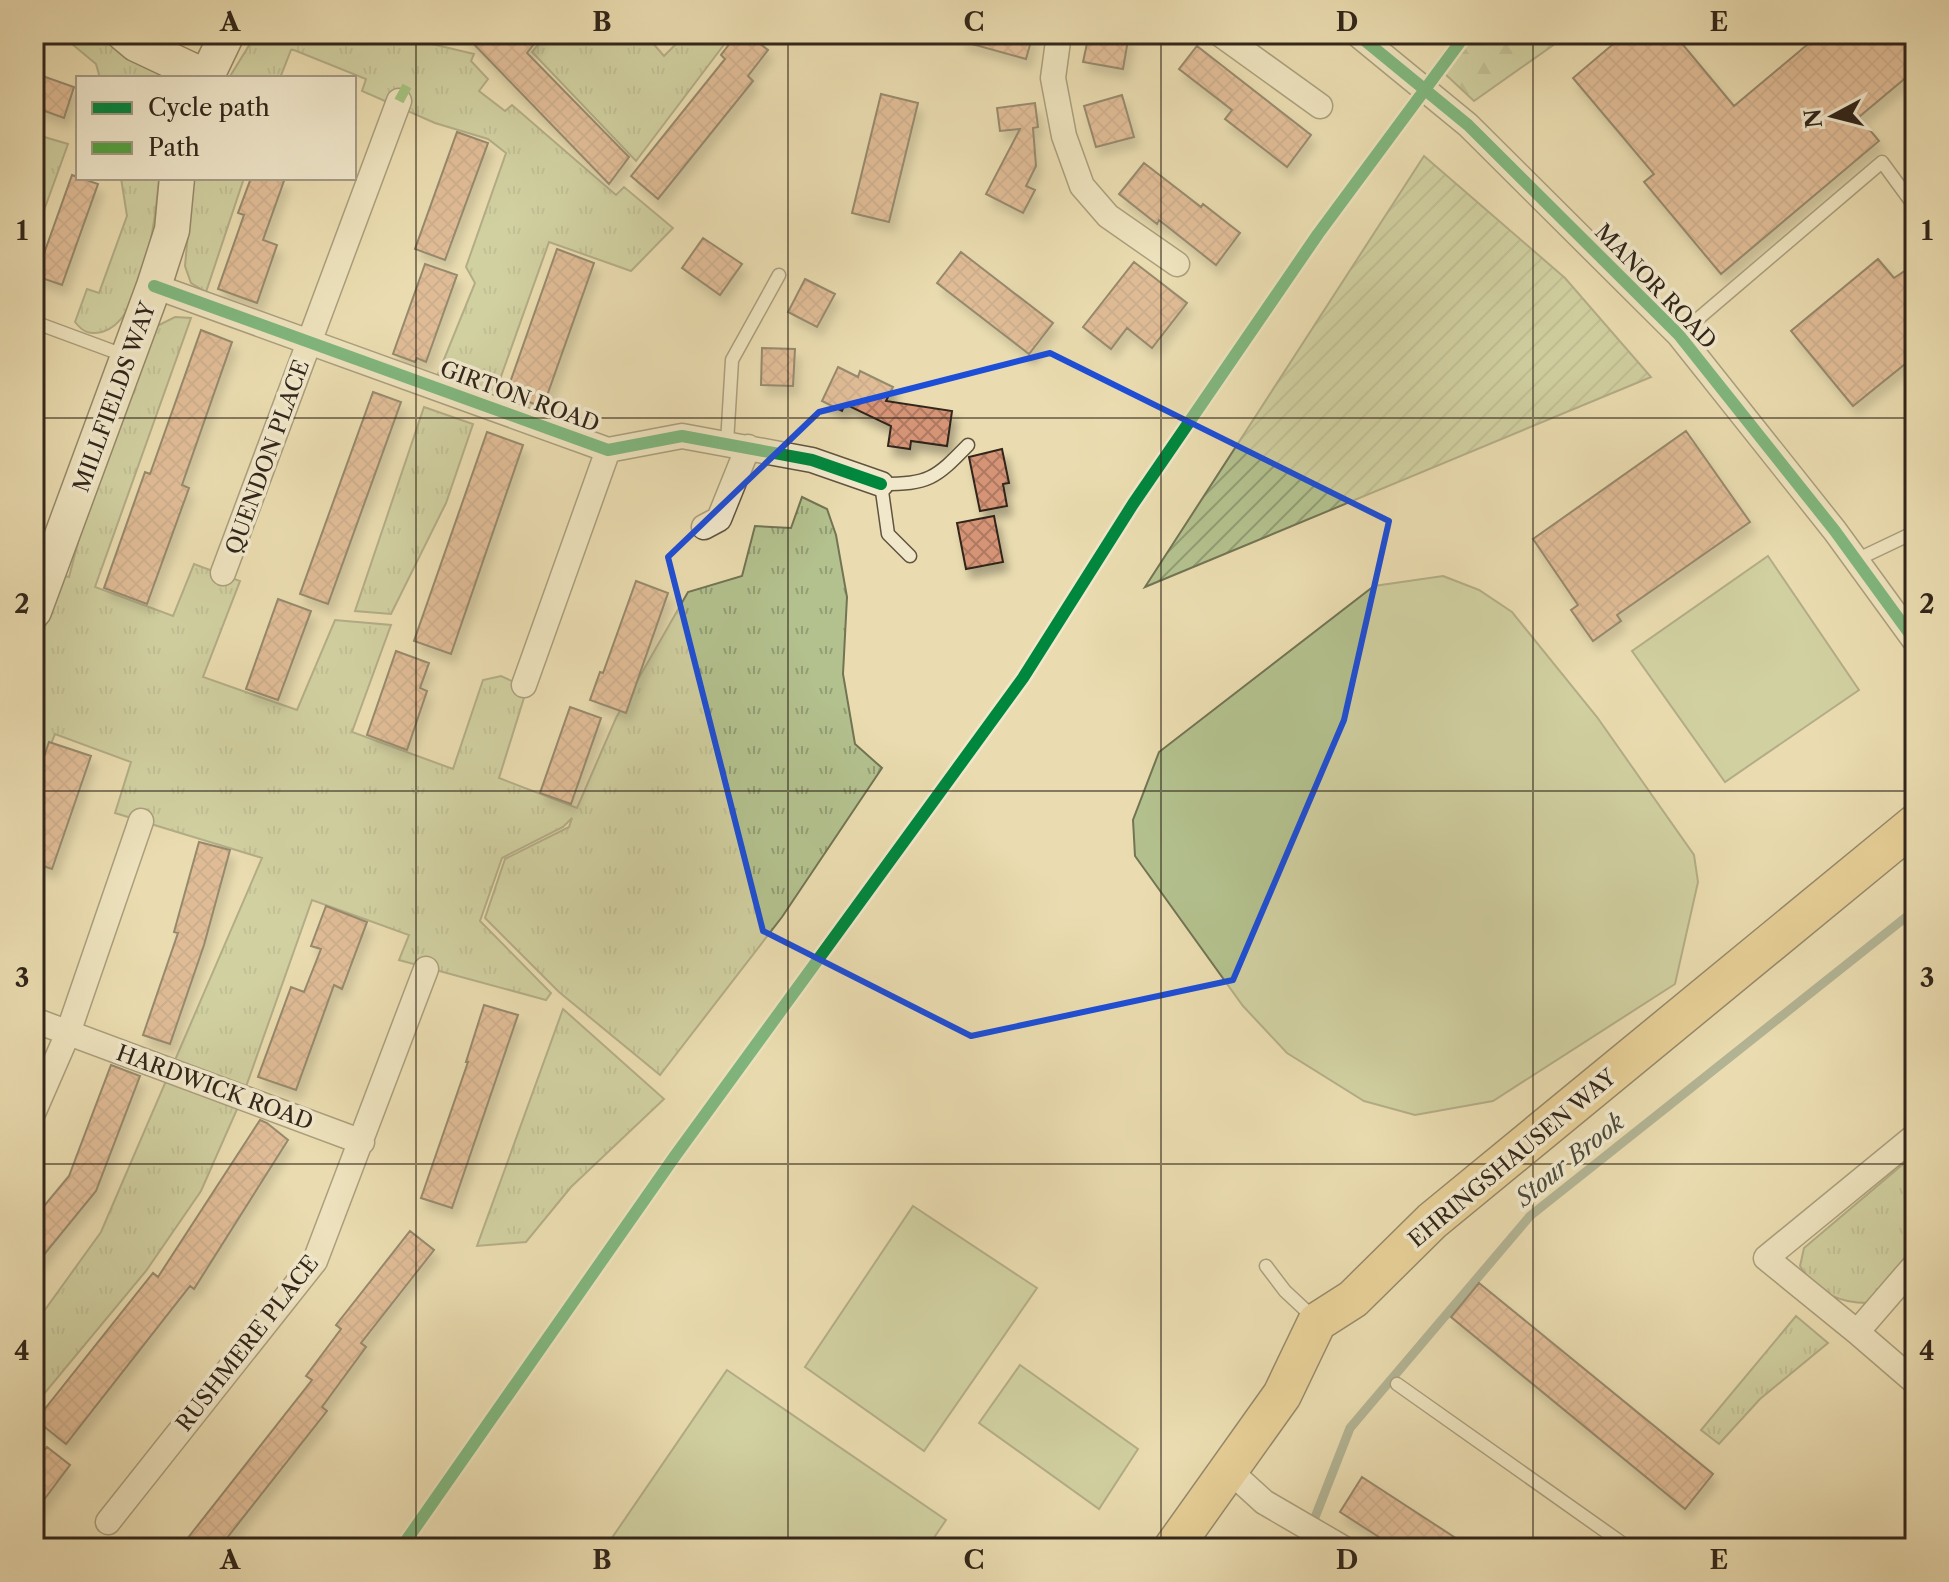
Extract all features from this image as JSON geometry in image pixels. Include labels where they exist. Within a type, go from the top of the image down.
[{"type":"main road","name":"EHRINGSHAUSEN WAY","points":[[1317,1322],[1353,1299],[1432,1221],[1915,824]]},
{"type":"main road","points":[[1173,1548],[1282,1395],[1317,1322]]},
{"type":"street","points":[[124,34],[136,44],[202,76]]},
{"type":"street","points":[[1059,34],[1053,78],[1064,136],[1082,186],[1108,216],[1177,264]]},
{"type":"street","points":[[1220,34],[1249,42],[1320,106]]},
{"type":"street","name":"MANOR ROAD","points":[[1357,34],[1468,125],[1679,335],[1856,560],[1915,641]]},
{"type":"street","points":[[207,76],[223,35]]},
{"type":"street","name":"QUENDON PLACE","points":[[223,573],[399,101]]},
{"type":"street","name":"MILLFIELDS WAY","points":[[37,604],[154,286],[172,230],[177,180]]},
{"type":"street","name":"GIRTON ROAD","points":[[154,286],[608,450],[682,436],[812,460],[881,484]]},
{"type":"street","points":[[704,527],[719,519],[737,445]]},
{"type":"street","points":[[524,685],[608,450]]},
{"type":"street","points":[[34,1111],[68,1033],[141,821]]},
{"type":"street","name":"RUSHMERE PLACE","points":[[108,1522],[315,1261],[426,969]]},
{"type":"street","name":"HARDWICK ROAD","points":[[34,1020],[362,1142]]},
{"type":"street","points":[[1915,1136],[1766,1258],[1915,1382]]},
{"type":"street","points":[[1857,1332],[1915,1265]]},
{"type":"street","points":[[1230,1471],[1264,1502],[1340,1546]]},
{"type":"lane","points":[[1679,335],[1882,162],[1915,207]]},
{"type":"lane","points":[[737,445],[732,360],[779,275]]},
{"type":"lane","points":[[34,322],[129,357]]},
{"type":"lane","points":[[910,556],[888,534],[881,484],[918,484],[945,469],[968,445]]},
{"type":"lane","points":[[1856,560],[1915,532]]},
{"type":"lane","points":[[1266,1266],[1285,1291],[1317,1322]]},
{"type":"lane","points":[[1397,1384],[1629,1548]]},
{"type":"highlighted area","points":[[1050,353],[1389,521],[1344,720],[1233,980],[971,1036],[763,931],[668,557],[819,412]]},
{"type":"green space","points":[[60,34],[105,34],[118,48],[169,76],[99,76],[96,64]]},
{"type":"green space","points":[[256,34],[398,34],[474,54],[471,61],[488,79],[479,91],[505,111],[512,105],[616,195],[624,187],[673,228],[631,271],[549,242],[493,399],[436,379],[475,283],[466,267],[506,153],[488,139],[435,123],[362,91],[366,79],[294,50],[291,50],[281,76],[230,76]]},
{"type":"green space","points":[[547,34],[645,34],[664,56],[686,34],[732,34],[636,161],[532,52]]},
{"type":"green space","points":[[1475,34],[1569,34],[1474,101],[1445,74]]},
{"type":"green space","points":[[34,134],[68,144],[34,238]]},
{"type":"green space","points":[[1424,156],[1565,278],[1651,377],[1145,587]]},
{"type":"green space","points":[[121,180],[159,180],[151,240],[138,288],[116,324],[102,332],[90,333],[75,322],[87,289],[99,293],[127,216]]},
{"type":"green space","points":[[193,180],[243,180],[206,292],[191,283],[185,266]]},
{"type":"green space","points":[[175,317],[191,318],[95,587],[173,616],[194,564],[240,581],[203,677],[297,710],[335,620],[391,625],[352,732],[453,769],[483,680],[501,676],[527,688],[499,778],[577,808],[616,718],[688,592],[742,576],[755,526],[791,528],[802,497],[827,509],[836,535],[847,597],[843,674],[855,744],[882,768],[782,917],[660,1075],[559,992],[485,918],[505,859],[569,827],[572,818],[563,827],[502,858],[480,921],[551,993],[546,1000],[399,960],[409,935],[312,900],[242,1098],[201,1191],[146,1271],[34,1406],[34,1325],[101,1232],[262,858],[115,813],[131,762],[55,734],[34,785],[34,656],[64,576],[69,577],[81,531],[155,327]]},
{"type":"green space","points":[[424,407],[473,424],[446,503],[391,614],[355,611]]},
{"type":"green space","points":[[1768,556],[1859,690],[1725,782],[1632,651]]},
{"type":"green space","points":[[1443,576],[1479,590],[1512,612],[1597,717],[1694,855],[1698,882],[1675,984],[1493,1101],[1415,1115],[1364,1101],[1287,1053],[1243,1006],[1135,856],[1133,820],[1159,752],[1374,586]]},
{"type":"green space","points":[[563,1009],[664,1099],[571,1187],[526,1242],[477,1246]]},
{"type":"green space","points":[[1915,1154],[1915,1250],[1868,1303],[1847,1301],[1820,1289],[1800,1266],[1804,1248]]},
{"type":"green space","points":[[913,1206],[1037,1288],[924,1451],[805,1367]]},
{"type":"green space","points":[[1796,1316],[1828,1343],[1760,1399],[1719,1444],[1701,1430]]},
{"type":"green space","points":[[1020,1365],[1138,1449],[1099,1509],[979,1423]]},
{"type":"green space","points":[[727,1370],[946,1520],[927,1548],[605,1548]]},
{"type":"building","points":[[464,34],[542,34],[527,53],[629,157],[609,184]]},
{"type":"building","points":[[737,34],[747,34],[768,50],[748,76],[753,81],[658,199],[631,176],[725,59],[721,55]]},
{"type":"building","points":[[962,34],[1033,34],[1026,59],[961,41]]},
{"type":"building","points":[[1089,34],[1129,34],[1123,69],[1083,62]]},
{"type":"building","points":[[1625,34],[1674,34],[1734,106],[1820,34],[1915,34],[1915,70],[1859,117],[1879,141],[1721,274],[1644,182],[1654,174],[1573,78]]},
{"type":"building","points":[[1197,46],[1311,135],[1287,167],[1225,119],[1232,110],[1179,69]]},
{"type":"building","points":[[34,73],[74,87],[64,118],[34,107]]},
{"type":"building","points":[[881,94],[918,103],[889,222],[852,213]]},
{"type":"building","points":[[1122,95],[1134,137],[1096,147],[1084,106]]},
{"type":"building","points":[[1035,103],[1038,127],[1033,128],[1036,166],[1026,186],[1035,190],[1023,213],[986,194],[1020,129],[1000,131],[997,108]]},
{"type":"building","points":[[457,132],[488,143],[445,260],[415,249]]},
{"type":"building","points":[[1144,163],[1240,233],[1216,265],[1159,220],[1157,224],[1119,194]]},
{"type":"building","points":[[72,175],[76,180],[98,184],[62,285],[36,276]]},
{"type":"building","points":[[250,180],[284,180],[263,240],[277,245],[257,303],[218,289],[244,215],[238,213]]},
{"type":"building","points":[[703,238],[742,264],[720,295],[682,268]]},
{"type":"building","points":[[557,249],[594,263],[543,407],[506,394]]},
{"type":"building","points":[[961,252],[1053,323],[1029,354],[937,283]]},
{"type":"building","points":[[1878,259],[1894,278],[1915,264],[1915,356],[1853,406],[1791,331]]},
{"type":"building","points":[[1134,262],[1187,303],[1152,348],[1127,328],[1111,349],[1083,327]]},
{"type":"building","points":[[425,264],[457,275],[426,362],[417,358],[415,362],[393,354]]},
{"type":"building","points":[[805,279],[835,294],[817,327],[788,312]]},
{"type":"building","points":[[201,330],[232,342],[182,485],[189,488],[147,604],[104,588],[145,472],[150,474]]},
{"type":"building","points":[[762,348],[795,349],[793,386],[761,385]]},
{"type":"building","points":[[838,367],[858,377],[860,371],[893,387],[886,401],[952,411],[947,446],[911,441],[910,449],[888,446],[891,426],[845,404],[842,411],[822,401]]},
{"type":"building","points":[[373,392],[401,402],[328,604],[300,594]]},
{"type":"building","points":[[1686,431],[1750,522],[1617,615],[1621,621],[1593,641],[1571,610],[1578,605],[1533,539]]},
{"type":"building","points":[[487,432],[523,445],[451,654],[414,641]]},
{"type":"building","points":[[1002,449],[1009,483],[1003,484],[1007,506],[980,511],[969,457]]},
{"type":"building","points":[[994,516],[1003,562],[966,569],[957,523]]},
{"type":"building","points":[[636,581],[668,593],[626,713],[590,700]]},
{"type":"building","points":[[278,599],[311,611],[278,700],[246,689]]},
{"type":"building","points":[[396,651],[429,663],[420,688],[427,691],[407,750],[367,735]]},
{"type":"building","points":[[570,707],[601,718],[571,804],[540,793]]},
{"type":"building","points":[[49,742],[91,756],[52,869],[34,863],[34,785]]},
{"type":"building","points":[[199,842],[230,850],[204,945],[170,1044],[143,1035],[178,933],[174,932]]},
{"type":"building","points":[[326,906],[367,922],[342,989],[334,985],[296,1090],[258,1077],[291,987],[304,992],[321,949],[311,946]]},
{"type":"building","points":[[484,1005],[518,1015],[452,1208],[421,1198],[468,1062]]},
{"type":"building","points":[[111,1065],[140,1076],[96,1191],[34,1267],[34,1218],[69,1176]]},
{"type":"building","points":[[260,1120],[288,1140],[194,1289],[190,1286],[66,1444],[36,1420],[153,1273],[158,1277]]},
{"type":"building","points":[[410,1231],[434,1250],[361,1343],[366,1347],[322,1407],[327,1411],[219,1548],[199,1548],[187,1539],[312,1380],[306,1376],[341,1329],[336,1325]]},
{"type":"building","points":[[1479,1283],[1713,1474],[1685,1509],[1451,1317]]},
{"type":"building","points":[[47,1447],[70,1465],[34,1513],[34,1464]]},
{"type":"building","points":[[1362,1477],[1471,1548],[1396,1548],[1340,1512]]},
{"type":"waterway","name":"Stour Brook","points":[[1303,1548],[1350,1428],[1530,1216],[1915,910]]},
{"type":"marked path","points":[[399,101],[407,86]]},
{"type":"cycle path","points":[[1357,34],[1468,125],[1679,335],[1835,531],[1915,641]]},
{"type":"cycle path","points":[[401,1548],[675,1156],[1023,678],[1133,504],[1318,234],[1466,34]]},
{"type":"cycle path","points":[[154,286],[608,450],[682,436],[812,460],[881,484]]}]
